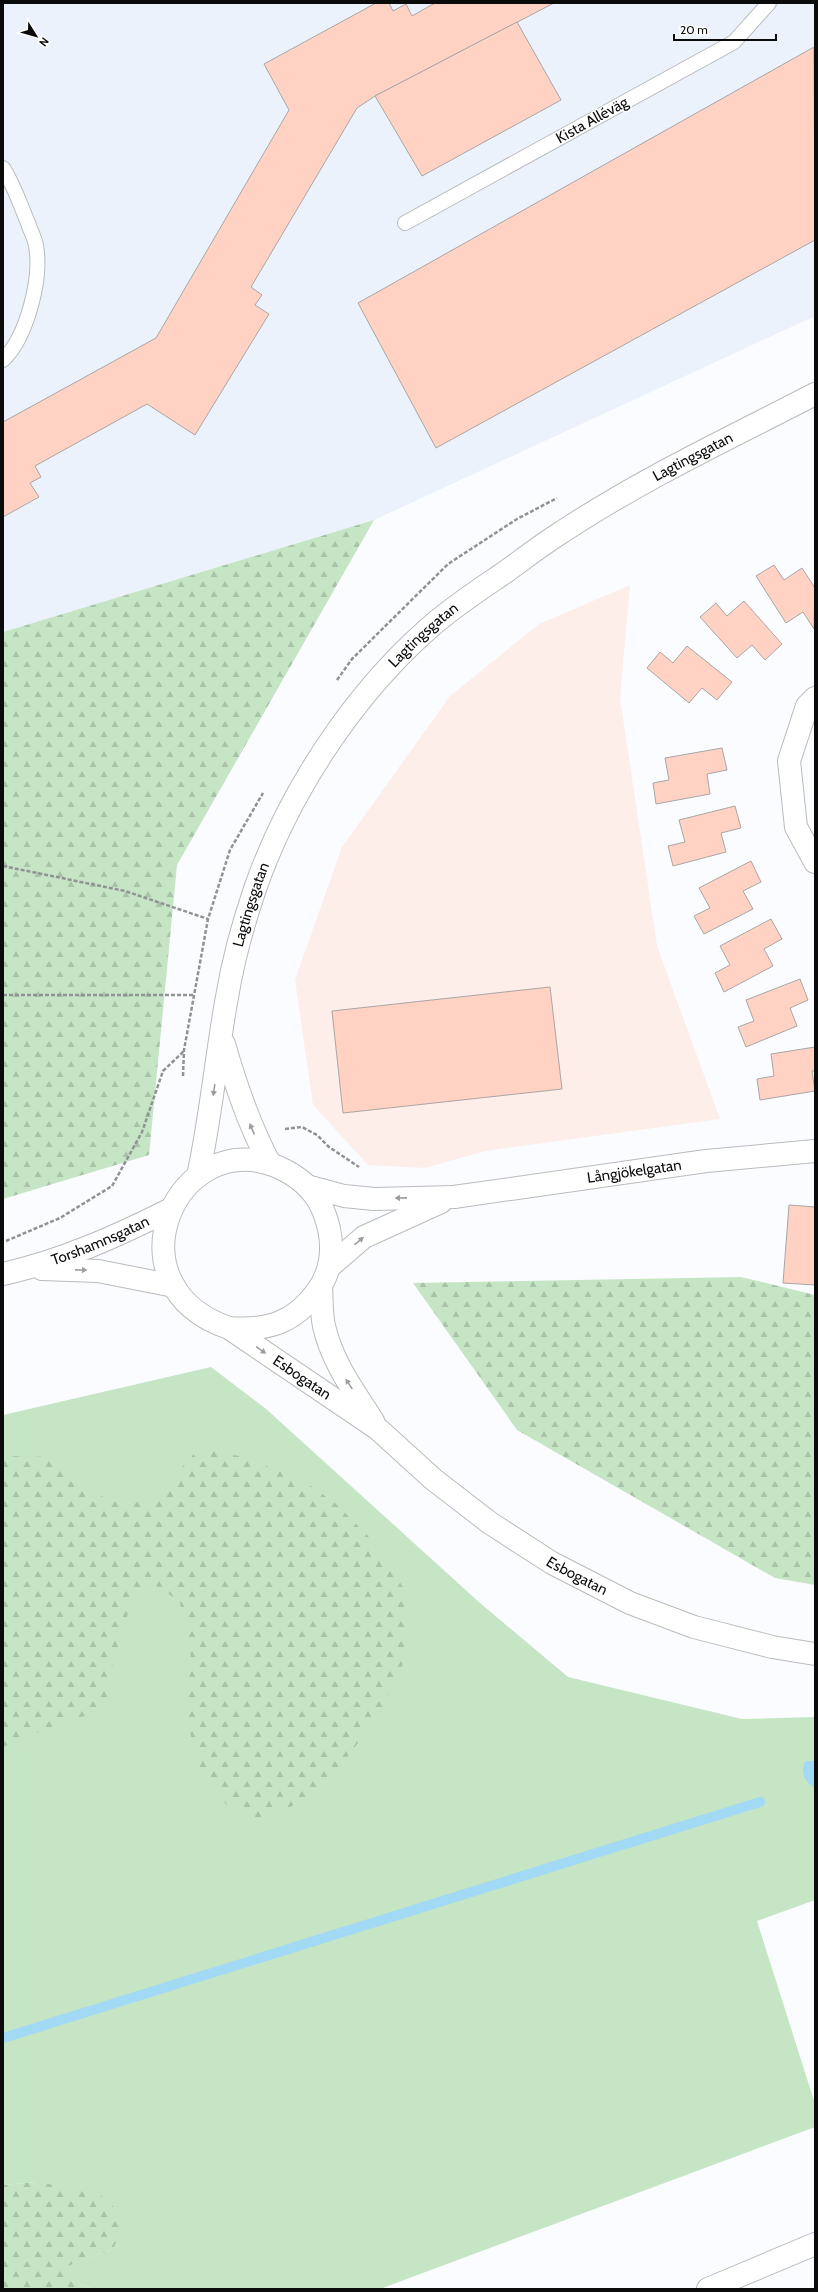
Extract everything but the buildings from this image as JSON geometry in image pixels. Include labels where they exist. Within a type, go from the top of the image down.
[{"type":"main road","name":"Lagtingsgatan","points":[[198,1176],[207,1136],[227,997],[239,941],[255,889],[275,836],[300,790],[336,734],[377,681],[428,629],[562,532],[637,487],[815,394]]},
{"type":"main road","points":[[815,698],[807,706],[789,761],[796,826],[815,862]]},
{"type":"main road","name":"Lagtingsgatan","points":[[222,1038],[241,1102],[253,1132],[270,1164]]},
{"type":"main road","name":"Långjökelgatan","points":[[307,1186],[344,1196],[374,1199],[454,1197],[706,1160],[815,1151]]},
{"type":"main road","points":[[251,1161],[270,1164],[290,1172],[307,1186],[320,1203],[329,1223],[332,1245],[329,1267],[321,1286],[308,1304],[291,1317],[278,1323],[250,1329],[229,1328],[212,1322],[197,1313],[184,1301],[174,1286],[167,1271],[163,1240],[171,1209],[183,1191],[198,1176],[232,1162],[251,1161]]},
{"type":"main road","name":"Långjökelgatan","points":[[329,1267],[364,1237],[454,1197]]},
{"type":"main road","name":"Torshamnsgatan","points":[[3,1274],[28,1269],[91,1247],[171,1209]]},
{"type":"main road","name":"Torshamnsgatan","points":[[28,1269],[98,1270],[174,1286]]},
{"type":"main road","name":"Esbogatan","points":[[321,1286],[324,1326],[333,1355],[378,1429]]},
{"type":"main road","name":"Esbogatan","points":[[229,1328],[378,1429],[433,1479],[490,1523],[552,1563],[630,1603],[694,1627],[772,1647],[815,1654]]},
{"type":"main road","points":[[708,2289],[815,2244]]},
{"type":"main road","points":[[711,2289],[815,2260]]},
{"type":"lane","name":"Kista Alléväg","points":[[405,223],[734,42],[769,3]]},
{"type":"lane","points":[[3,168],[11,180],[36,246],[36,278],[29,316],[9,354],[3,360]]},
{"type":"path","points":[[334,684],[352,659],[448,564],[517,519],[560,497]]},
{"type":"path","points":[[183,1080],[184,1050],[208,919],[230,850],[265,789]]},
{"type":"path","points":[[3,866],[124,891],[208,919]]},
{"type":"path","points":[[3,995],[195,995]]},
{"type":"path","points":[[3,1243],[60,1218],[112,1186],[142,1132],[163,1071],[184,1050]]},
{"type":"path","points":[[253,1132],[302,1127],[317,1135],[329,1147],[364,1170]]},
{"type":"shaded area","points":[[3,3],[815,3],[815,316],[374,520],[3,632]]},
{"type":"shaded area","points":[[630,585],[620,698],[657,946],[720,1119],[485,1151],[425,1168],[368,1165],[313,1105],[295,980],[342,847],[450,696],[539,624]]},
{"type":"green space","points":[[374,520],[177,865],[149,1155],[3,1199],[3,632]]},
{"type":"green space","points":[[741,1277],[815,1295],[815,1585],[775,1578],[517,1430],[413,1283]]},
{"type":"green space","points":[[211,1367],[265,1408],[480,1603],[568,1677],[742,1719],[815,1717],[815,1900],[757,1921],[815,2104],[815,2127],[380,2289],[93,2289],[82,2285],[64,2267],[113,2249],[36,2182],[3,2185],[3,1415]]},
{"type":"green space","points":[[207,1450],[239,1456],[301,1479],[336,1504],[372,1540],[407,1593],[405,1660],[376,1719],[332,1777],[302,1801],[263,1820],[227,1805],[202,1777],[186,1718],[191,1658],[180,1602],[157,1586],[134,1594],[113,1663],[105,1709],[51,1727],[3,1747],[3,1456],[51,1457],[95,1494],[127,1505],[155,1497],[193,1455]]},
{"type":"green space","points":[[36,2182],[97,2192],[117,2210],[122,2229],[113,2249],[65,2267],[82,2285],[93,2289],[3,2289],[3,2185]]},
{"type":"water","points":[[806,1761],[815,1761],[815,1788],[808,1783],[803,1773]]},
{"type":"waterway","points":[[3,2038],[760,1802]]}]
